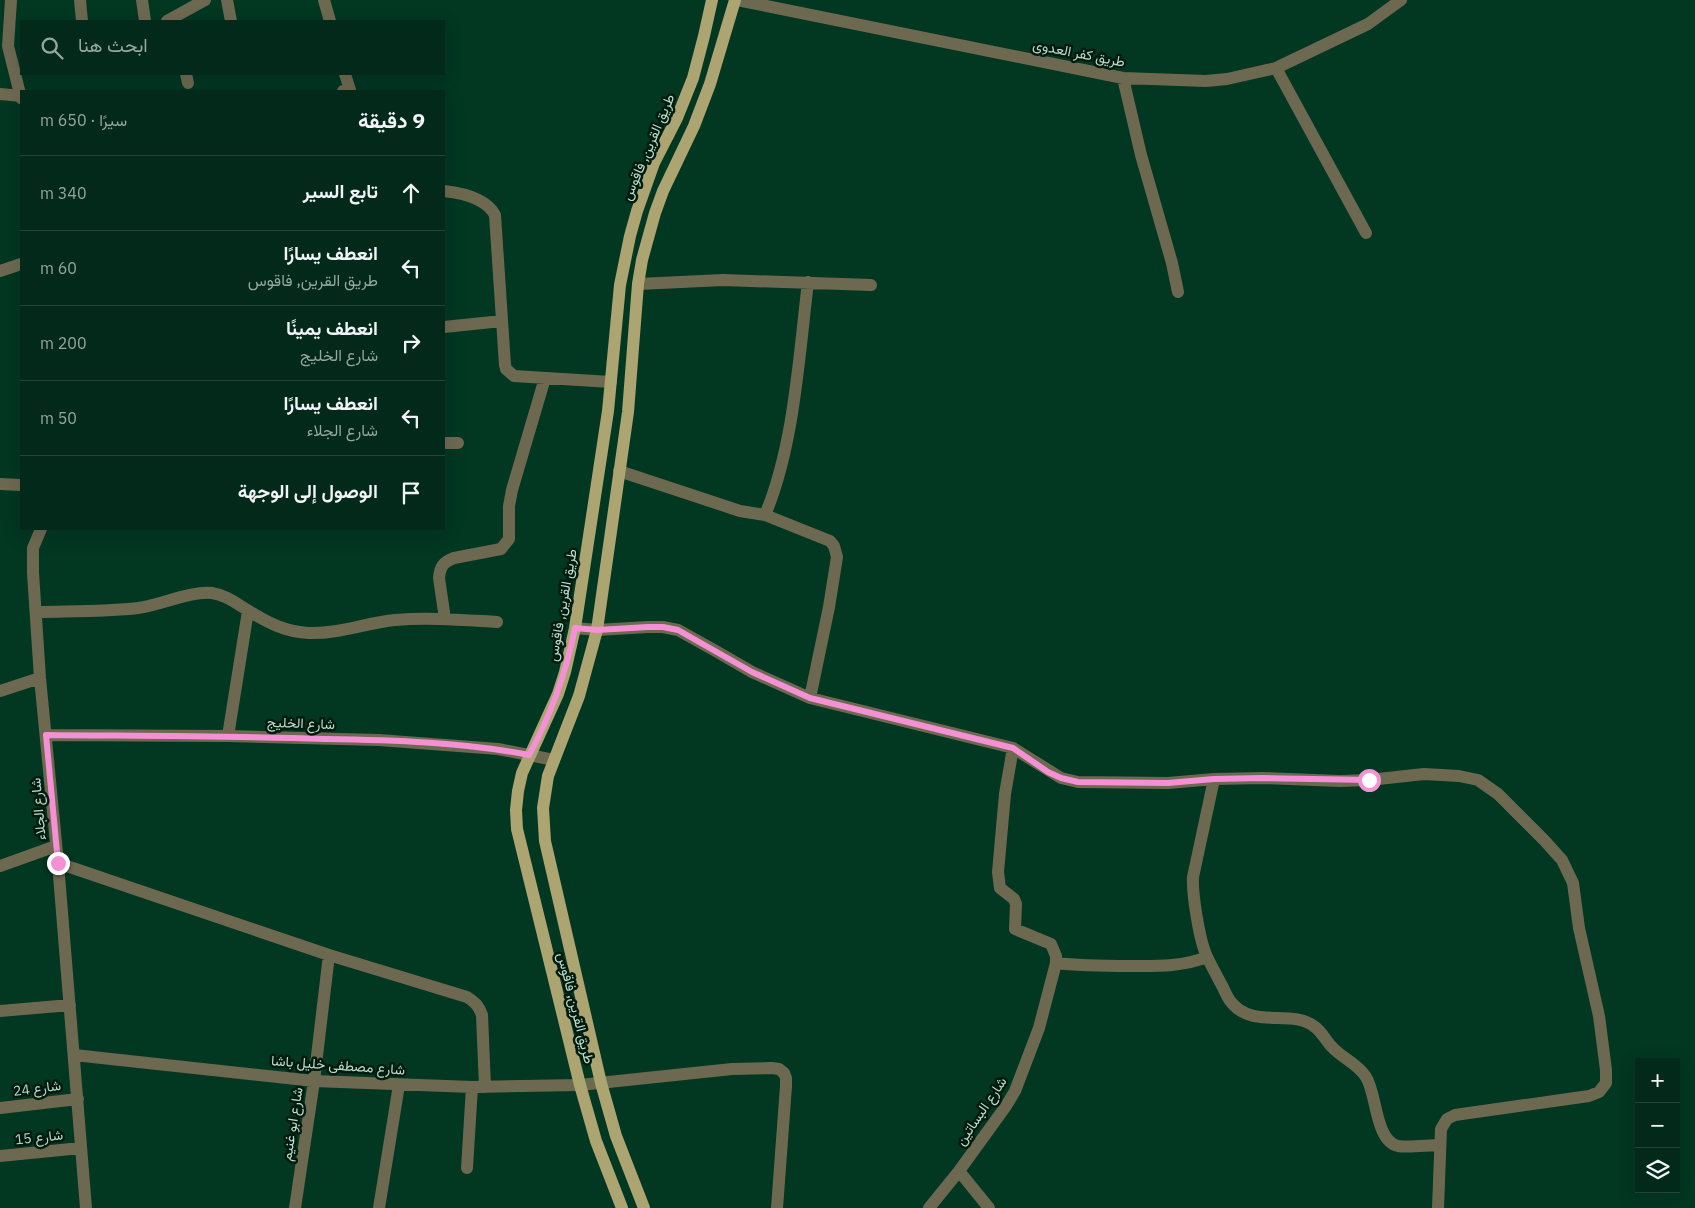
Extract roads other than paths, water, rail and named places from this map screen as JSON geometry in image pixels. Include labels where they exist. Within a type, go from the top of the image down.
[{"type":"main road","name":"طريق القرين, فاقوس","points":[[622,1208],[596,1141],[580,1086],[517,829],[516,810],[522,773],[558,694],[575,628],[608,410],[620,285],[630,236],[654,163],[677,118],[692,78],[712,0]]},
{"type":"main road","name":"طريق القرين, فاقوس","points":[[644,1208],[625,1162],[601,1083],[545,841],[543,800],[548,776],[578,696],[597,630],[628,412],[638,284],[646,245],[672,168],[703,105],[736,0]]},
{"type":"main road","points":[[608,410],[628,412]]},
{"type":"main road","points":[[591,522],[612,525]]},
{"type":"street","points":[[11,0],[8,30],[10,56],[20,93]]},
{"type":"street","points":[[80,0],[82,20]]},
{"type":"street","points":[[142,0],[145,20]]},
{"type":"street","points":[[172,20],[205,0]]},
{"type":"street","points":[[227,0],[231,20]]},
{"type":"street","points":[[324,0],[326,20]]},
{"type":"street","name":"طريق كفر العدوى","points":[[736,0],[1123,78],[1206,81],[1227,79],[1276,68],[1368,24],[1401,0]]},
{"type":"street","points":[[1276,68],[1366,233]]},
{"type":"street","points":[[345,75],[347,90]]},
{"type":"street","points":[[1123,78],[1141,155],[1172,263],[1178,292]]},
{"type":"street","points":[[0,94],[20,97]]},
{"type":"street","points":[[445,191],[475,199],[489,207],[495,216],[506,369],[514,376],[611,382]]},
{"type":"street","points":[[0,271],[20,264]]},
{"type":"street","points":[[638,284],[722,280],[871,286]]},
{"type":"street","points":[[764,515],[774,493],[791,417],[808,282]]},
{"type":"street","points":[[445,327],[502,321]]},
{"type":"street","points":[[445,619],[439,578],[443,564],[454,558],[502,549],[509,539],[512,490],[545,378]]},
{"type":"street","points":[[445,443],[458,444]]},
{"type":"street","points":[[619,471],[740,511],[764,515],[830,541],[836,551],[836,557],[829,607],[810,698]]},
{"type":"street","points":[[0,484],[20,485]]},
{"type":"street","name":"شارع الجلاء","points":[[41,530],[33,548],[40,678],[58,863],[86,1208]]},
{"type":"street","points":[[36,612],[138,608],[199,593],[212,593],[225,597],[269,623],[286,630],[307,633],[328,633],[392,620],[422,618],[497,622]]},
{"type":"street","points":[[228,736],[248,611]]},
{"type":"street","points":[[575,628],[597,630],[663,627],[678,630],[752,672],[810,698],[1013,748],[1054,775],[1078,782],[1168,783],[1214,779],[1263,778],[1369,780],[1424,774],[1451,775],[1478,780],[1498,794],[1544,840],[1562,860],[1573,883],[1579,928],[1599,1016],[1606,1083],[1599,1092],[1589,1096],[1455,1115],[1447,1119],[1441,1129],[1438,1208]]},
{"type":"street","points":[[0,691],[40,678]]},
{"type":"street","name":"شارع الخليج","points":[[46,735],[228,736],[379,740],[498,749],[554,760]]},
{"type":"street","points":[[1013,748],[1000,837],[998,882],[1000,888],[1014,899],[1016,904],[1015,929],[1051,944],[1056,956],[1056,964],[1082,967],[1162,966],[1180,964],[1207,957]]},
{"type":"street","points":[[1214,779],[1192,889],[1207,957],[1230,1000],[1236,1008],[1258,1018],[1298,1020],[1315,1026],[1333,1048],[1366,1075],[1382,1131],[1388,1140],[1397,1146],[1440,1145]]},
{"type":"street","points":[[0,866],[56,846]]},
{"type":"street","points":[[58,863],[329,955],[467,997],[474,1001],[482,1015],[478,1087],[467,1168]]},
{"type":"street","name":"شارع ابو غنيم","points":[[295,1208],[314,1081],[329,955]]},
{"type":"street","name":"شارع البساتين","points":[[929,1208],[959,1171],[1015,1091],[1039,1028],[1056,964]]},
{"type":"street","points":[[0,1012],[70,1005]]},
{"type":"street","name":"شارع مصطفى خليل باشا","points":[[74,1055],[314,1081],[478,1087],[580,1086],[732,1070],[779,1069],[784,1073],[786,1086],[777,1208]]},
{"type":"street","points":[[379,1208],[399,1085]]},
{"type":"street","name":"شارع 24","points":[[0,1108],[78,1099]]},
{"type":"street","name":"شارع 15","points":[[0,1156],[81,1148]]},
{"type":"street","points":[[959,1171],[989,1208]]}]
